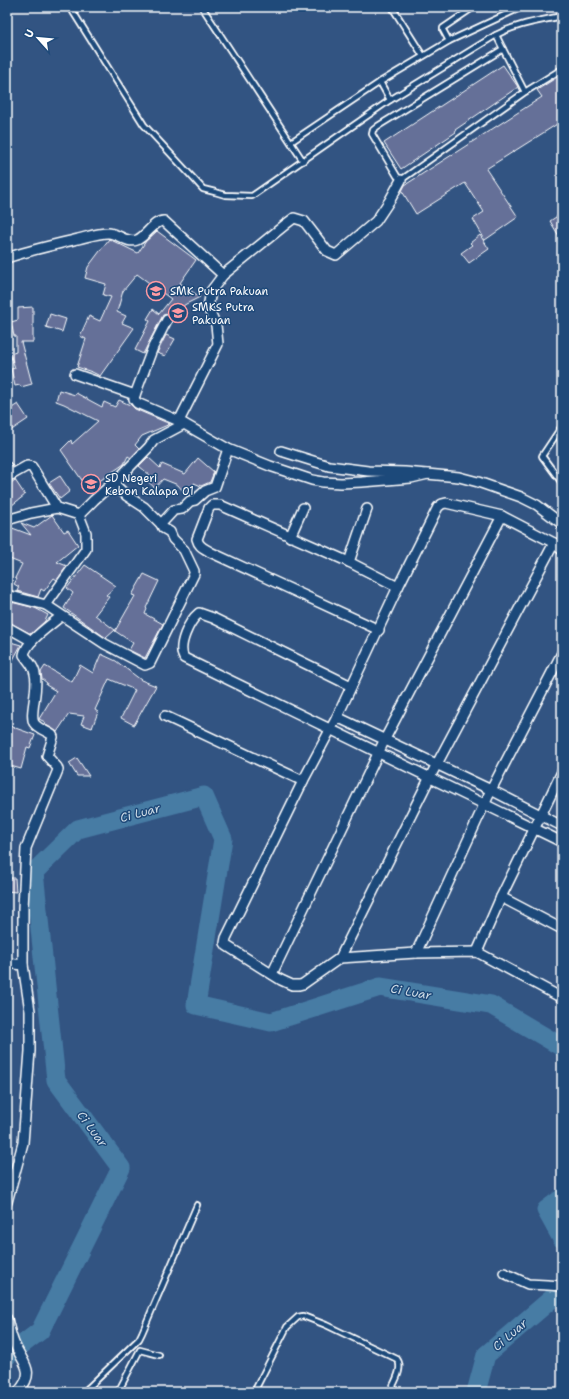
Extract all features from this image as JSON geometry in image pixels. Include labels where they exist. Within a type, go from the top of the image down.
[{"type":"street","points":[[78,515],[131,466],[154,440],[182,422],[218,344],[216,325],[208,308],[212,290],[223,275],[294,218],[304,221],[327,251],[336,255],[376,221],[401,180]]},
{"type":"street","points":[[7,258],[32,250],[109,233],[128,240],[136,241],[147,234],[158,222],[162,221],[223,275]]},
{"type":"street","points":[[166,320],[155,341],[135,395],[134,399],[137,403],[182,422],[228,449],[270,466],[323,482],[362,482],[411,478],[428,474]]},
{"type":"street","points":[[75,374],[135,395]]},
{"type":"street","points":[[161,524],[174,510],[182,509],[190,501],[195,500],[205,491],[215,487],[228,449]]},
{"type":"street","points":[[281,451],[329,466],[459,477],[521,497],[537,505],[562,524]]},
{"type":"street","points":[[7,467],[11,475],[27,466],[32,467],[57,508]]},
{"type":"street","points":[[7,595],[46,605],[105,644],[145,665],[150,663],[194,574],[194,571],[184,550],[173,539],[170,532],[163,528],[161,524],[144,507],[127,496],[113,483]]},
{"type":"street","points":[[562,550],[554,543],[502,516],[446,503],[440,505],[398,587],[337,717],[303,781],[225,940],[227,946],[292,985],[299,985],[340,958],[416,952],[477,952],[562,998]]},
{"type":"street","points":[[379,630],[200,546],[197,538],[210,508],[212,505],[220,505],[349,562],[398,587]]},
{"type":"street","points":[[7,520],[31,513],[57,508],[78,515],[86,534],[86,549],[46,605]]},
{"type":"street","points":[[290,537],[303,508]]},
{"type":"street","points":[[349,562],[366,509]]},
{"type":"street","points":[[272,974],[378,752],[502,516]]},
{"type":"street","points":[[340,958],[430,777],[554,543]]},
{"type":"street","points":[[351,686],[214,618],[199,613],[186,630],[182,653],[184,658],[485,803],[562,842]]},
{"type":"street","points":[[7,1202],[23,1143],[30,1051],[30,1011],[23,965],[23,908],[26,848],[58,770],[57,767],[48,760],[47,756],[53,738],[52,735],[36,725],[32,717],[37,684],[33,668],[24,655],[26,649],[32,641],[61,616]]},
{"type":"street","points":[[7,627],[32,641]]},
{"type":"street","points":[[416,952],[490,790],[562,653]]},
{"type":"street","points":[[166,716],[303,781]]},
{"type":"street","points":[[337,717],[562,826]]},
{"type":"street","points":[[477,952],[534,827],[562,772]]},
{"type":"street","points":[[501,897],[562,929]]},
{"type":"street","points":[[7,963],[23,965]]},
{"type":"street","points":[[504,1273],[528,1284],[562,1286]]},
{"type":"street","points":[[7,1319],[14,1343],[26,1363],[26,1380],[18,1392]]},
{"type":"lane","points":[[70,7],[144,125],[203,189],[225,195],[252,196],[390,100],[504,30],[562,16]]},
{"type":"lane","points":[[202,7],[303,161]]},
{"type":"lane","points":[[392,7],[423,56]]},
{"type":"lane","points":[[449,41],[443,28],[474,7]]},
{"type":"lane","points":[[291,142],[380,82],[423,56],[449,41],[522,7]]},
{"type":"lane","points":[[496,35],[525,92]]},
{"type":"lane","points":[[503,49],[373,130],[372,134],[401,180],[525,92],[562,69]]},
{"type":"lane","points":[[380,82],[390,100]]},
{"type":"lane","points":[[562,426],[542,456],[562,483]]},
{"type":"lane","points":[[86,1390],[131,1347],[142,1333],[197,1205]]},
{"type":"lane","points":[[254,1392],[287,1327],[298,1317],[302,1316],[326,1325],[397,1359],[400,1366],[390,1392]]},
{"type":"lane","points":[[131,1347],[159,1355]]},
{"type":"lane","points":[[118,1392],[140,1350]]},
{"type":"lane","points":[[86,1390],[96,1392]]},
{"type":"building","points":[[503,65],[518,87],[455,130],[456,132],[401,169],[384,143]]},
{"type":"building","points":[[562,74],[562,121],[486,169],[518,217],[485,240],[473,219],[484,212],[465,183],[416,214],[402,191],[405,185],[542,97],[537,90]]},
{"type":"building","points":[[562,213],[562,241],[550,221]]},
{"type":"building","points":[[157,231],[196,260],[180,283],[200,297],[186,304],[170,315],[163,315],[143,354],[135,350],[150,321],[147,319],[153,309],[159,314],[171,299],[137,274],[123,291],[117,312],[126,316],[122,323],[134,328],[100,376],[77,367],[86,339],[80,336],[89,316],[100,321],[111,297],[103,295],[106,284],[85,278],[88,267],[109,239],[138,253],[146,241]]},
{"type":"building","points":[[480,235],[489,249],[469,263],[461,253],[472,245],[470,243]]},
{"type":"building","points":[[33,307],[33,342],[21,342],[32,384],[21,387],[20,385],[15,386],[11,369],[15,368],[10,354],[16,352],[16,336],[14,336],[11,322],[18,320],[18,308]]},
{"type":"building","points":[[50,314],[66,319],[62,332],[46,327]]},
{"type":"building","points":[[166,335],[175,339],[165,356],[157,353]]},
{"type":"building","points":[[59,390],[75,395],[76,393],[102,407],[104,402],[115,407],[119,400],[130,404],[135,409],[170,424],[142,436],[135,445],[139,449],[131,458],[128,456],[124,464],[88,489],[61,450],[71,440],[72,444],[98,421],[56,401]]},
{"type":"building","points":[[18,404],[28,419],[7,433],[7,411]]},
{"type":"building","points":[[148,457],[160,468],[162,464],[185,474],[198,458],[214,472],[210,482],[201,486],[194,483],[191,495],[187,496],[178,485],[163,479],[155,488],[145,479],[151,476],[139,466]]},
{"type":"building","points":[[60,476],[70,491],[60,499],[49,483]]},
{"type":"building","points":[[15,480],[25,495],[7,509],[7,486]]},
{"type":"building","points":[[52,515],[64,532],[68,530],[78,545],[57,562],[67,566],[57,580],[54,578],[44,591],[41,589],[38,597],[17,591],[19,587],[14,584],[17,579],[15,578],[22,564],[7,558],[7,526],[31,535],[21,523],[34,528]]},
{"type":"building","points":[[85,565],[116,586],[106,595],[109,597],[95,615],[115,630],[106,638],[64,608],[73,593],[67,588]]},
{"type":"building","points":[[144,574],[159,581],[146,608],[145,614],[163,624],[145,658],[129,650],[133,643],[115,631],[135,596],[132,595]]},
{"type":"building","points":[[7,601],[35,608],[48,615],[45,621],[31,634],[7,621]]},
{"type":"building","points":[[7,641],[21,645],[7,671]]},
{"type":"building","points":[[101,654],[116,661],[141,680],[156,686],[134,725],[121,718],[135,690],[109,679],[95,710],[98,712],[92,728],[81,724],[84,716],[69,714],[57,732],[44,724],[45,722],[39,719],[56,691],[46,685],[47,683],[42,679],[41,672],[45,666],[72,682],[80,665],[93,673]]},
{"type":"building","points":[[7,725],[35,735],[30,748],[27,747],[21,769],[7,765],[11,741],[7,740]]},
{"type":"building","points":[[77,758],[89,776],[77,776],[69,763]]},
{"type":"building","points":[[7,878],[15,878],[16,892],[7,891]]},
{"type":"waterway","name":"Ci Luar","points":[[7,1356],[40,1331],[121,1168],[56,1080],[34,872],[78,829],[204,796],[223,839],[196,1005],[271,1022],[380,987],[491,1005],[562,1047]]},
{"type":"waterway","name":"Ci Luar","points":[[562,1198],[546,1210],[562,1239]]},
{"type":"waterway","name":"Ci Luar","points":[[476,1392],[486,1355],[562,1290]]},
{"type":"place","name":"SMK Putra Pakuan","points":[[156,291]]},
{"type":"place","name":"SMKS Putra Pakuan","points":[[178,313]]},
{"type":"place","name":"SD Negeri Kebon Kalapa 01","points":[[91,484]]}]
